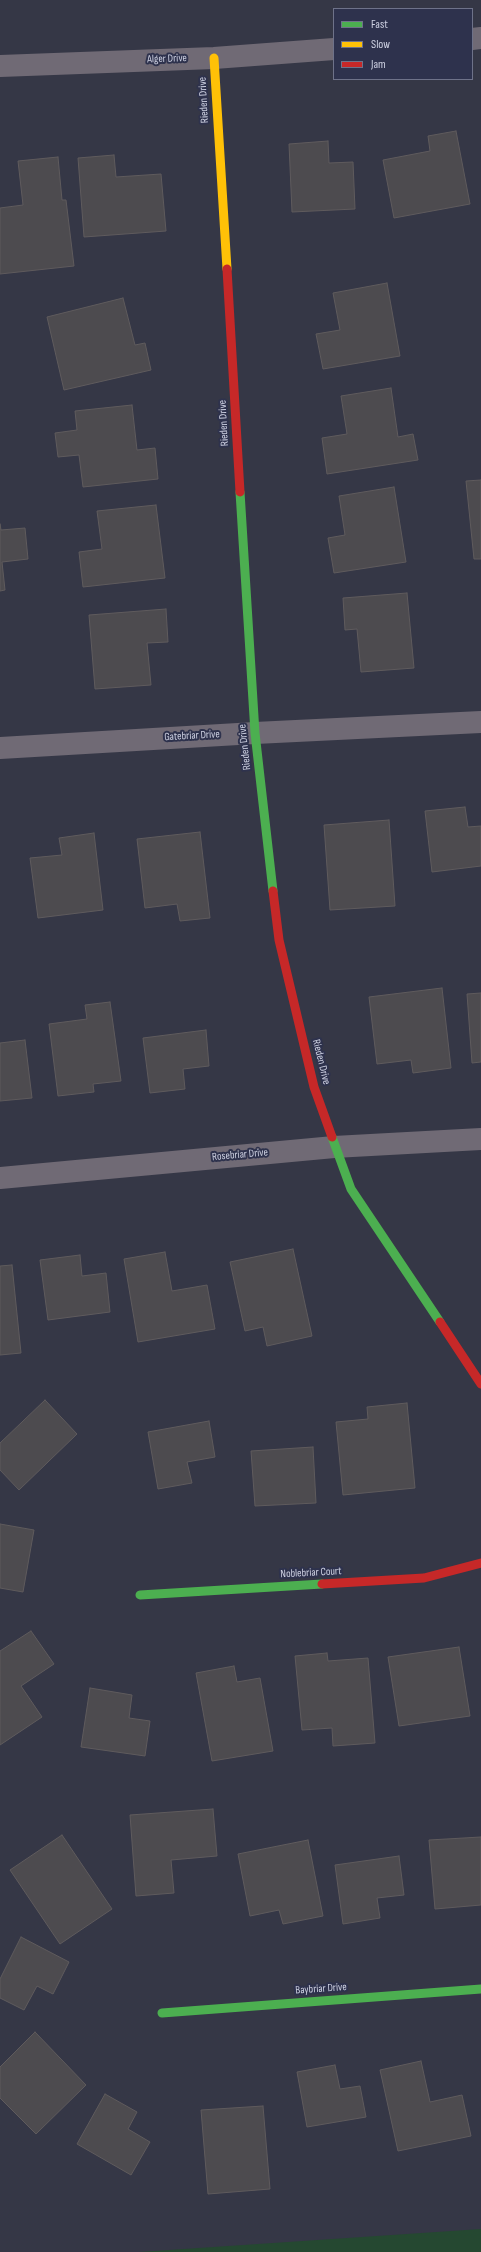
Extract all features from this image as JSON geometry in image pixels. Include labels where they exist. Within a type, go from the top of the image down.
[{"type":"street","name":"Alger Drive","points":[[0,66],[214,58],[333,49]]},
{"type":"street","name":"Rieden Drive","points":[[214,58],[254,733],[279,940],[314,1087],[334,1147],[351,1189],[481,1384]]},
{"type":"street","name":"Gatebriar Drive","points":[[0,748],[254,733],[481,722]]},
{"type":"street","name":"Rosebriar Drive","points":[[0,1178],[334,1147],[481,1140]]},
{"type":"street","name":"Noblebriar Court","points":[[140,1595],[424,1578],[481,1563]]},
{"type":"street","name":"Baybriar Drive","points":[[162,2013],[481,1988]]},
{"type":"green space","points":[[481,2229],[481,2252],[139,2252]]},
{"type":"building","points":[[456,131],[470,204],[394,218],[383,160],[430,151],[428,136]]},
{"type":"building","points":[[328,141],[329,163],[353,162],[355,209],[292,212],[289,144]]},
{"type":"building","points":[[114,155],[116,177],[161,174],[166,231],[84,237],[78,158]]},
{"type":"building","points":[[58,157],[62,200],[66,200],[74,266],[0,274],[0,208],[23,205],[18,161]]},
{"type":"building","points":[[387,283],[400,356],[323,369],[316,334],[340,330],[333,293]]},
{"type":"building","points":[[123,298],[135,345],[145,343],[151,370],[64,390],[47,317]]},
{"type":"building","points":[[391,388],[398,437],[413,434],[418,460],[327,474],[322,438],[347,434],[341,396]]},
{"type":"building","points":[[132,405],[137,450],[155,448],[158,479],[83,487],[79,455],[58,457],[55,433],[77,430],[75,411]]},
{"type":"building","points":[[481,480],[481,559],[474,559],[466,481]]},
{"type":"building","points":[[394,487],[406,562],[334,573],[328,538],[345,535],[339,496]]},
{"type":"building","points":[[156,505],[165,578],[83,587],[79,552],[102,549],[97,511]]},
{"type":"building","points":[[0,524],[1,530],[25,528],[28,559],[2,562],[5,590],[0,591]]},
{"type":"building","points":[[407,593],[414,668],[361,672],[357,629],[345,630],[343,598]]},
{"type":"building","points":[[166,609],[168,642],[147,643],[151,685],[95,689],[89,615]]},
{"type":"building","points":[[465,807],[468,827],[481,826],[481,866],[432,872],[425,811]]},
{"type":"building","points":[[389,820],[395,906],[330,910],[324,825]]},
{"type":"building","points":[[200,832],[210,918],[180,921],[177,904],[145,908],[137,839]]},
{"type":"building","points":[[94,833],[103,910],[38,918],[30,858],[62,855],[59,838]]},
{"type":"building","points":[[442,988],[451,1068],[413,1073],[411,1060],[377,1064],[369,997]]},
{"type":"building","points":[[481,993],[481,1062],[472,1063],[467,994]]},
{"type":"building","points":[[110,1002],[121,1081],[93,1084],[94,1092],[58,1096],[49,1024],[87,1019],[85,1005]]},
{"type":"building","points":[[206,1030],[209,1066],[183,1069],[185,1089],[150,1093],[143,1038]]},
{"type":"building","points":[[25,1040],[32,1098],[0,1101],[0,1043]]},
{"type":"building","points":[[293,1249],[312,1336],[267,1346],[263,1327],[245,1331],[230,1262]]},
{"type":"building","points":[[165,1252],[172,1291],[207,1285],[215,1329],[138,1342],[124,1259]]},
{"type":"building","points":[[80,1255],[82,1276],[106,1273],[110,1312],[48,1320],[40,1260]]},
{"type":"building","points":[[12,1265],[21,1353],[0,1355],[0,1266]]},
{"type":"building","points":[[45,1400],[77,1434],[19,1490],[0,1470],[0,1443]]},
{"type":"building","points":[[407,1403],[415,1488],[343,1495],[336,1422],[368,1419],[367,1407]]},
{"type":"building","points":[[209,1421],[215,1457],[187,1462],[192,1483],[158,1489],[148,1432]]},
{"type":"building","points":[[313,1447],[316,1503],[255,1506],[251,1451]]},
{"type":"building","points":[[0,1524],[34,1530],[23,1592],[0,1588]]},
{"type":"building","points":[[31,1631],[54,1664],[21,1686],[42,1717],[0,1745],[0,1651]]},
{"type":"building","points":[[459,1647],[470,1716],[399,1726],[388,1657]]},
{"type":"building","points":[[327,1653],[328,1661],[368,1658],[375,1743],[333,1746],[332,1728],[302,1730],[295,1656]]},
{"type":"building","points":[[234,1666],[237,1682],[260,1678],[273,1751],[212,1761],[196,1673]]},
{"type":"building","points":[[90,1688],[132,1695],[129,1718],[150,1721],[145,1756],[81,1747]]},
{"type":"building","points":[[213,1809],[217,1856],[171,1860],[174,1893],[136,1896],[130,1815]]},
{"type":"building","points":[[62,1835],[112,1909],[60,1944],[10,1870]]},
{"type":"building","points":[[481,1837],[481,1905],[435,1909],[429,1840]]},
{"type":"building","points":[[308,1840],[323,1916],[283,1924],[279,1910],[250,1916],[238,1854]]},
{"type":"building","points":[[399,1856],[404,1895],[377,1898],[380,1918],[343,1924],[335,1865]]},
{"type":"building","points":[[21,1937],[69,1962],[53,1994],[37,1986],[24,2010],[0,1998],[0,1979]]},
{"type":"building","points":[[35,2032],[86,2085],[36,2134],[0,2098],[0,2067]]},
{"type":"building","points":[[421,2061],[430,2102],[462,2095],[471,2136],[398,2151],[380,2070]]},
{"type":"building","points":[[335,2065],[340,2089],[360,2086],[366,2117],[307,2127],[297,2072]]},
{"type":"building","points":[[105,2094],[137,2112],[128,2129],[150,2142],[131,2175],[77,2144]]},
{"type":"building","points":[[263,2106],[270,2189],[208,2194],[201,2110]]},
{"type":"traffic: fast","points":[[240,492],[255,733],[273,891]]},
{"type":"traffic: fast","points":[[332,1137],[351,1189],[440,1322]]},
{"type":"traffic: fast","points":[[140,1595],[322,1584]]},
{"type":"traffic: fast","points":[[162,2013],[481,1989]]},
{"type":"traffic: slow","points":[[214,58],[227,269]]},
{"type":"traffic: jam","points":[[227,269],[240,492]]},
{"type":"traffic: jam","points":[[273,891],[279,940],[314,1087],[332,1137]]},
{"type":"traffic: jam","points":[[440,1322],[481,1384]]},
{"type":"traffic: jam","points":[[322,1584],[424,1578],[481,1563]]}]
